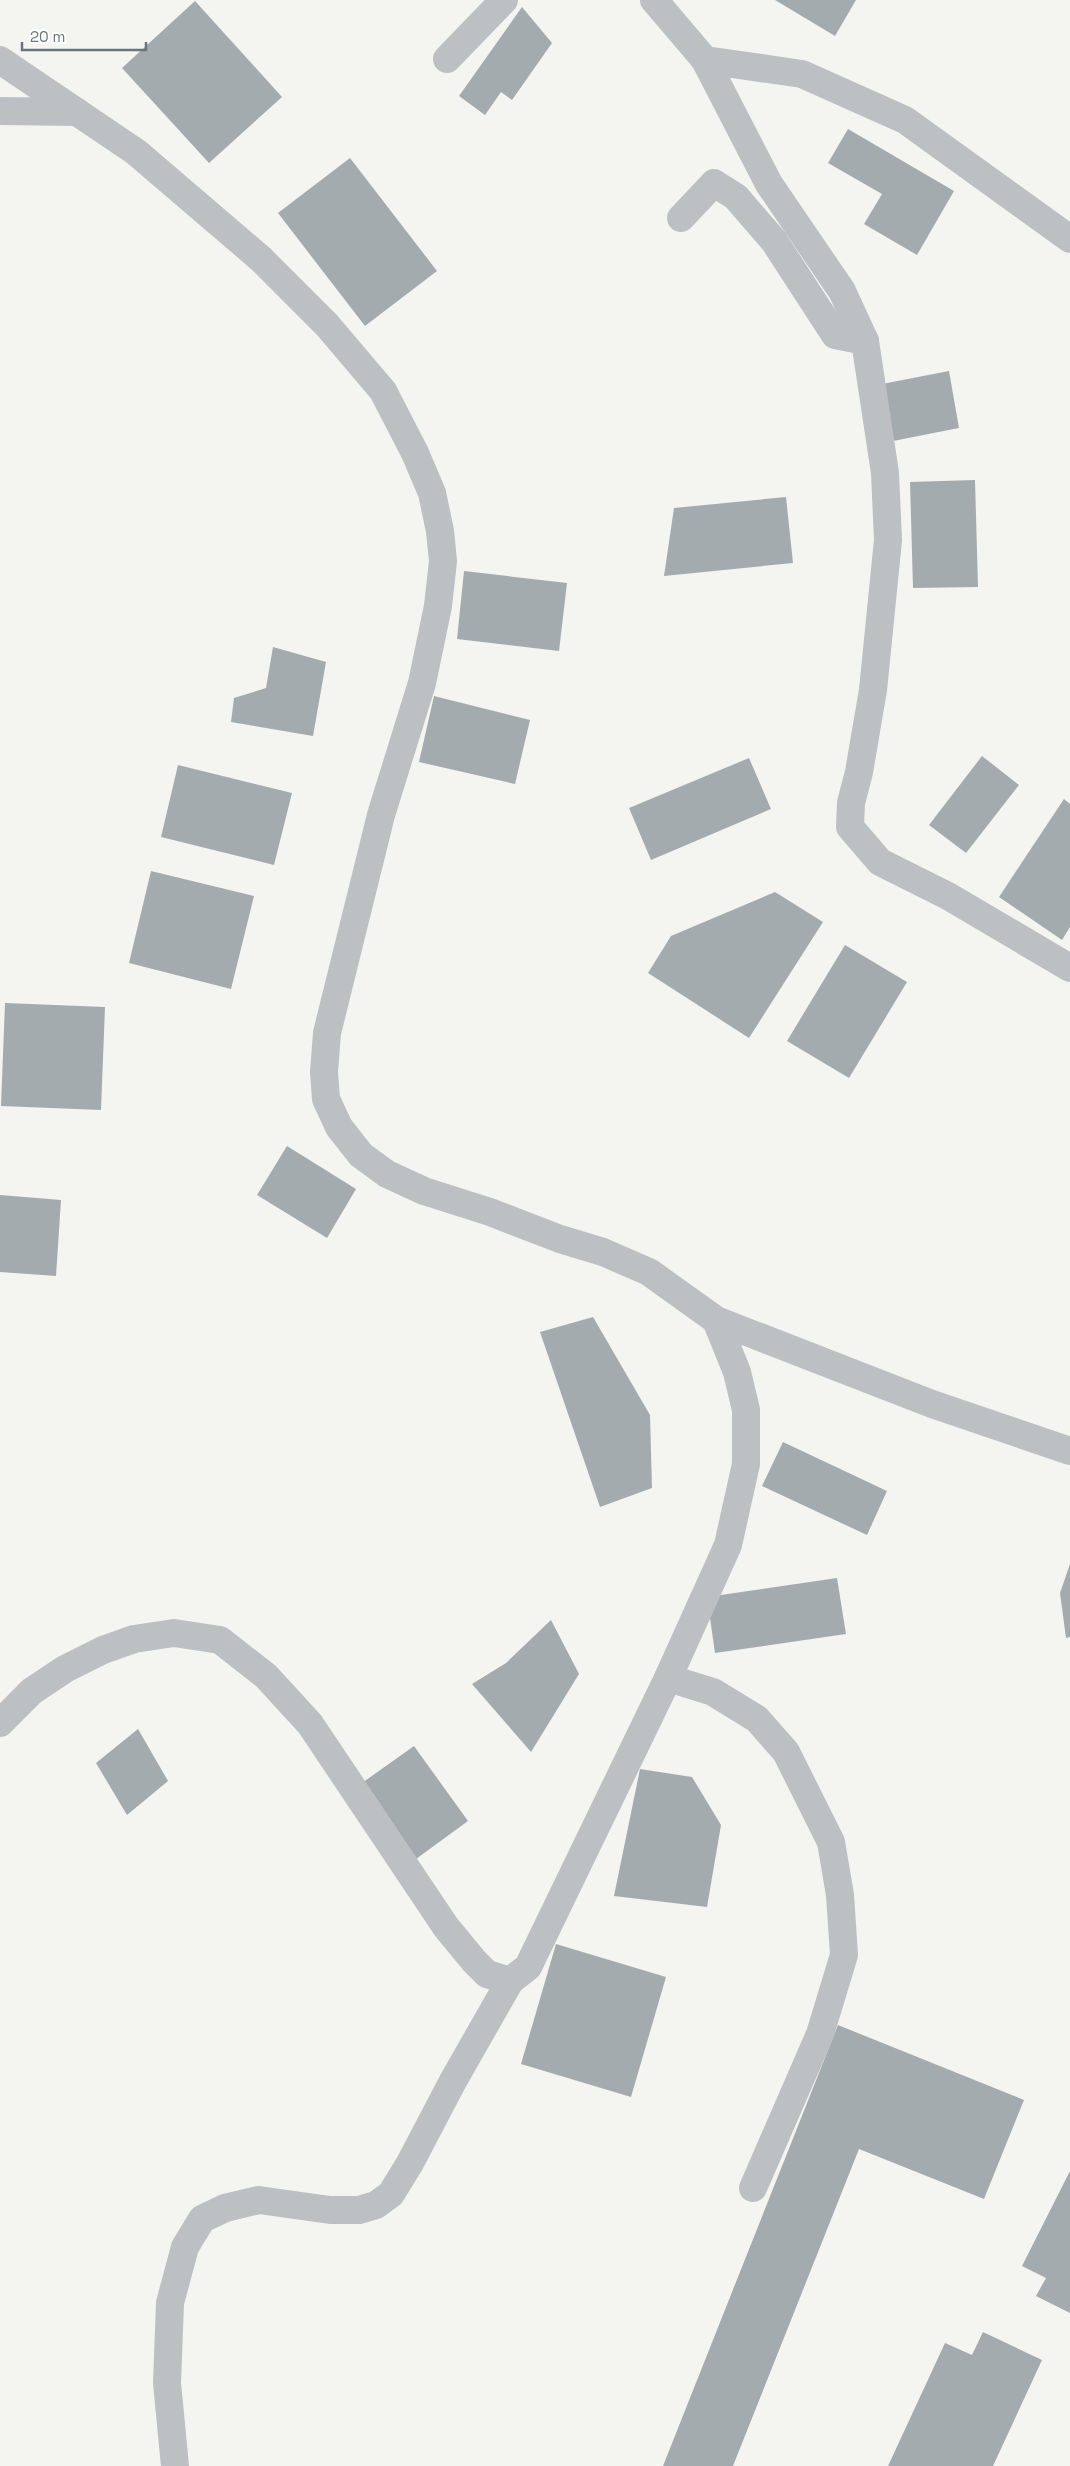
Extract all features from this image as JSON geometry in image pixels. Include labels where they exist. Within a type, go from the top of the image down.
[{"type":"street","points":[[447,59],[504,0]]},
{"type":"street","points":[[654,0],[705,60],[769,184],[842,291],[865,341],[885,473],[888,540],[874,690],[859,772],[851,803],[850,827],[880,862],[948,896],[1070,968]]},
{"type":"street","points":[[0,60],[143,158],[261,259],[327,325],[382,391],[432,493],[440,531],[443,561],[438,606],[422,683],[381,816],[327,1033],[324,1072],[326,1099],[339,1127],[361,1155],[387,1174],[424,1190],[560,1239],[603,1252],[649,1272],[716,1320],[932,1404],[1070,1452]]},
{"type":"street","points":[[705,60],[802,74],[905,120],[1070,239]]},
{"type":"street","points":[[0,110],[77,112]]},
{"type":"street","points":[[681,218],[714,183],[736,197],[774,241],[835,335],[865,341]]},
{"type":"street","points":[[175,2466],[167,2383],[170,2304],[185,2247],[202,2219],[226,2208],[259,2200],[330,2210],[359,2210],[376,2205],[391,2194],[410,2164],[453,2082],[510,1982],[528,1967],[668,1678],[728,1545],[746,1464],[746,1410],[737,1372],[716,1320]]},
{"type":"street","points":[[0,1723],[32,1691],[65,1669],[103,1650],[134,1639],[174,1633],[220,1640],[266,1676],[310,1724],[446,1928],[487,1974],[510,1982]]},
{"type":"street","points":[[668,1678],[712,1692],[757,1719],[786,1752],[831,1842],[840,1895],[844,1955],[820,2034],[753,2188]]},
{"type":"building","points":[[775,0],[856,0],[835,36]]},
{"type":"building","points":[[195,1],[282,97],[209,163],[122,68]]},
{"type":"building","points":[[522,7],[552,43],[512,100],[501,92],[485,115],[459,96]]},
{"type":"building","points":[[848,129],[954,191],[917,255],[864,224],[882,194],[828,163]]},
{"type":"building","points":[[350,158],[437,271],[365,326],[278,213]]},
{"type":"building","points":[[949,371],[959,428],[893,441],[882,384]]},
{"type":"building","points":[[975,480],[978,587],[913,588],[910,482]]},
{"type":"building","points":[[786,497],[793,563],[664,576],[674,508]]},
{"type":"building","points":[[464,571],[567,583],[559,651],[457,639]]},
{"type":"building","points":[[273,647],[326,662],[313,736],[231,722],[234,698],[266,688]]},
{"type":"building","points":[[434,696],[530,720],[515,784],[419,762]]},
{"type":"building","points":[[982,756],[1019,785],[966,853],[929,825]]},
{"type":"building","points":[[749,758],[771,809],[651,860],[629,808]]},
{"type":"building","points":[[178,765],[292,793],[274,865],[161,837]]},
{"type":"building","points":[[1064,799],[1070,804],[1070,927],[1062,940],[999,897]]},
{"type":"building","points":[[151,871],[254,896],[231,989],[129,963]]},
{"type":"building","points":[[775,892],[823,922],[749,1038],[648,973],[671,936]]},
{"type":"building","points":[[845,945],[907,982],[849,1078],[787,1041]]},
{"type":"building","points":[[5,1003],[105,1007],[101,1110],[1,1106]]},
{"type":"building","points":[[287,1146],[356,1189],[327,1238],[257,1195]]},
{"type":"building","points":[[0,1195],[61,1200],[56,1276],[0,1272]]},
{"type":"building","points":[[593,1317],[650,1415],[652,1488],[600,1507],[540,1332]]},
{"type":"building","points":[[783,1442],[887,1491],[867,1535],[762,1486]]},
{"type":"building","points":[[1070,1564],[1070,1637],[1066,1638],[1060,1593]]},
{"type":"building","points":[[837,1578],[846,1634],[715,1653],[707,1597]]},
{"type":"building","points":[[551,1620],[579,1674],[531,1752],[472,1684],[506,1663]]},
{"type":"building","points":[[138,1729],[168,1781],[127,1815],[96,1763]]},
{"type":"building","points":[[414,1746],[468,1821],[416,1859],[362,1783]]},
{"type":"building","points":[[640,1769],[692,1777],[721,1825],[707,1907],[614,1896]]},
{"type":"building","points":[[556,1944],[666,1977],[631,2097],[521,2064]]},
{"type":"building","points":[[838,2025],[1024,2100],[984,2199],[859,2149],[733,2466],[663,2466]]},
{"type":"building","points":[[1070,2171],[1070,2313],[1036,2296],[1046,2278],[1022,2266]]},
{"type":"building","points":[[983,2332],[1042,2360],[993,2466],[888,2466],[945,2343],[972,2355]]}]
